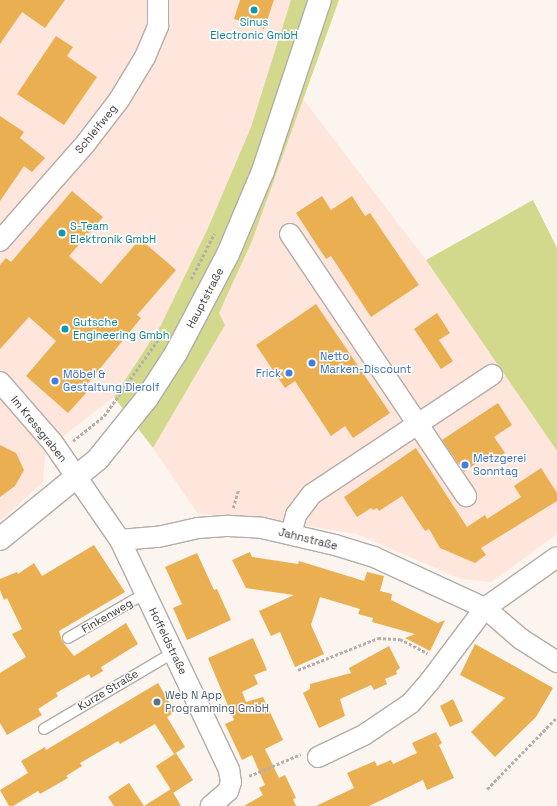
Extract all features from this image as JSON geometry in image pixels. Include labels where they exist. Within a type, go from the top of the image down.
[{"type":"main road","name":"Hauptstraße","points":[[0,539],[78,477],[117,438],[148,398],[176,353],[228,254],[263,171],[320,0]]},
{"type":"street","name":"Schleifweg","points":[[0,241],[86,143],[119,100],[145,57],[158,26],[158,0]]},
{"type":"street","points":[[290,234],[466,496]]},
{"type":"street","points":[[290,534],[296,515],[312,494],[492,374]]},
{"type":"street","name":"Im Kressgraben","points":[[0,382],[78,477]]},
{"type":"street","name":"Hoffeldstraße","points":[[78,477],[120,540],[224,755],[231,782]]},
{"type":"street","name":"Jahnstraße","points":[[120,540],[158,537],[198,528],[229,526],[262,528],[290,534],[374,557],[485,608],[520,639],[557,662]]},
{"type":"street","points":[[318,757],[386,722],[411,703],[485,608],[557,558]]},
{"type":"street","points":[[211,806],[228,791],[231,782]]},
{"type":"lane","name":"Finkenweg","points":[[68,638],[146,594]]},
{"type":"lane","name":"Kurze Straße","points":[[44,729],[174,652]]},
{"type":"path","points":[[188,285],[215,231]]},
{"type":"path","points":[[59,452],[104,416],[168,325]]},
{"type":"path","points":[[298,670],[378,638],[400,639],[445,661]]},
{"type":"path","points":[[488,789],[557,717]]},
{"type":"path","points":[[231,782],[301,753],[318,757]]},
{"type":"shaded area","points":[[0,0],[291,0],[251,127],[208,228],[161,325],[114,397],[63,436],[45,456],[43,482],[0,521]]},
{"type":"shaded area","points":[[303,99],[426,260],[557,451],[557,534],[491,582],[461,579],[357,534],[262,519],[198,514],[153,448],[225,325],[219,313],[252,241]]},
{"type":"green space","points":[[291,0],[339,0],[252,241],[219,313],[225,325],[153,448],[114,397],[161,325],[208,228],[251,127]]},
{"type":"green space","points":[[533,200],[557,248],[557,451],[426,260]]},
{"type":"building","points":[[0,0],[65,0],[45,28],[22,12],[0,44]]},
{"type":"building","name":"Sinus Electronic GmbH","points":[[240,0],[274,0],[264,29],[234,19]]},
{"type":"building","points":[[56,36],[73,47],[67,56],[97,77],[64,125],[17,94]]},
{"type":"building","points":[[0,116],[24,132],[20,138],[45,158],[32,172],[24,166],[0,201]]},
{"type":"building","points":[[72,191],[103,217],[69,256],[101,284],[140,239],[176,270],[137,315],[141,318],[85,387],[88,391],[68,413],[26,376],[56,341],[29,317],[0,349],[0,265],[6,258],[11,262]]},
{"type":"building","points":[[322,196],[331,210],[352,196],[365,216],[370,213],[419,285],[371,317],[331,256],[326,259],[296,213]]},
{"type":"building","name":"Netto Marken-Discount","points":[[316,304],[390,413],[353,438],[345,426],[331,436],[295,381],[285,388],[256,345]]},
{"type":"building","points":[[437,313],[450,333],[439,340],[453,361],[441,369],[414,329]]},
{"type":"building","points":[[498,403],[512,425],[494,437],[505,453],[492,462],[488,455],[464,472],[442,440]]},
{"type":"building","points":[[0,445],[16,453],[24,470],[15,486],[0,497]]},
{"type":"building","points":[[416,448],[467,527],[485,515],[487,519],[521,497],[514,486],[541,468],[557,493],[557,501],[481,548],[486,555],[475,563],[440,548],[429,529],[425,531],[402,496],[379,511],[377,508],[373,510],[371,508],[357,517],[344,497]]},
{"type":"building","points":[[94,545],[125,592],[59,631],[62,641],[74,656],[126,623],[138,644],[101,667],[103,671],[91,678],[89,674],[56,693],[58,696],[38,709],[42,715],[7,735],[0,723],[0,673],[26,657],[12,634],[22,629],[7,598],[4,600],[0,590],[0,579],[17,572],[18,574],[34,563],[42,576]]},
{"type":"building","points":[[250,552],[252,557],[298,564],[299,561],[364,581],[367,572],[384,576],[380,591],[392,594],[391,600],[438,623],[445,620],[430,651],[405,638],[415,634],[372,622],[373,618],[358,614],[360,609],[320,597],[311,625],[324,654],[295,667],[280,632],[271,636],[259,611],[294,595],[246,588],[232,560]]},
{"type":"building","points":[[197,553],[214,590],[217,589],[231,620],[187,640],[173,608],[182,604],[165,567]]},
{"type":"building","points":[[253,638],[267,670],[254,675],[258,684],[242,692],[246,702],[263,697],[283,740],[265,749],[279,778],[285,775],[296,798],[293,799],[296,806],[244,806],[263,795],[259,788],[265,785],[252,755],[242,760],[225,724],[234,720],[208,658]]},
{"type":"building","points":[[475,644],[553,688],[536,717],[495,757],[471,732],[505,698],[460,675]]},
{"type":"building","points":[[389,646],[400,668],[396,671],[397,674],[385,679],[387,684],[374,690],[371,685],[340,699],[345,716],[319,728],[303,693],[310,689],[310,684],[351,673],[349,668]]},
{"type":"building","points":[[158,683],[175,712],[167,717],[185,747],[174,754],[155,724],[120,744],[118,741],[80,763],[82,766],[66,776],[68,778],[40,794],[38,791],[13,806],[9,806],[0,790],[28,773],[21,761],[45,747],[46,750]]},
{"type":"building","points":[[453,699],[463,721],[450,727],[440,706]]},
{"type":"building","points":[[436,732],[442,743],[439,745],[454,778],[427,790],[423,780],[369,806],[316,806],[354,788],[347,773],[375,761],[377,766],[391,760],[393,764],[417,753],[412,743]]},
{"type":"building","points":[[176,753],[193,780],[173,793],[156,766]]},
{"type":"building","points":[[129,783],[144,806],[114,806],[108,797]]},
{"type":"building","points":[[171,789],[181,806],[144,806]]},
{"type":"place","name":"Sinus Electronic GmbH","points":[[254,10]]},
{"type":"place","name":"S-Team Elektronik GmbH","points":[[62,233]]},
{"type":"place","name":"Gutsche Engineering Gmbh","points":[[65,329]]},
{"type":"place","name":"Netto Marken-Discount","points":[[312,363]]},
{"type":"place","name":"Frick","points":[[289,373]]},
{"type":"place","name":"Möbel & Gestaltung Dierolf","points":[[55,381]]},
{"type":"place","name":"Metzgerei Sonntag","points":[[465,465]]},
{"type":"place","name":"Web N App Programming GmbH","points":[[157,702]]}]
